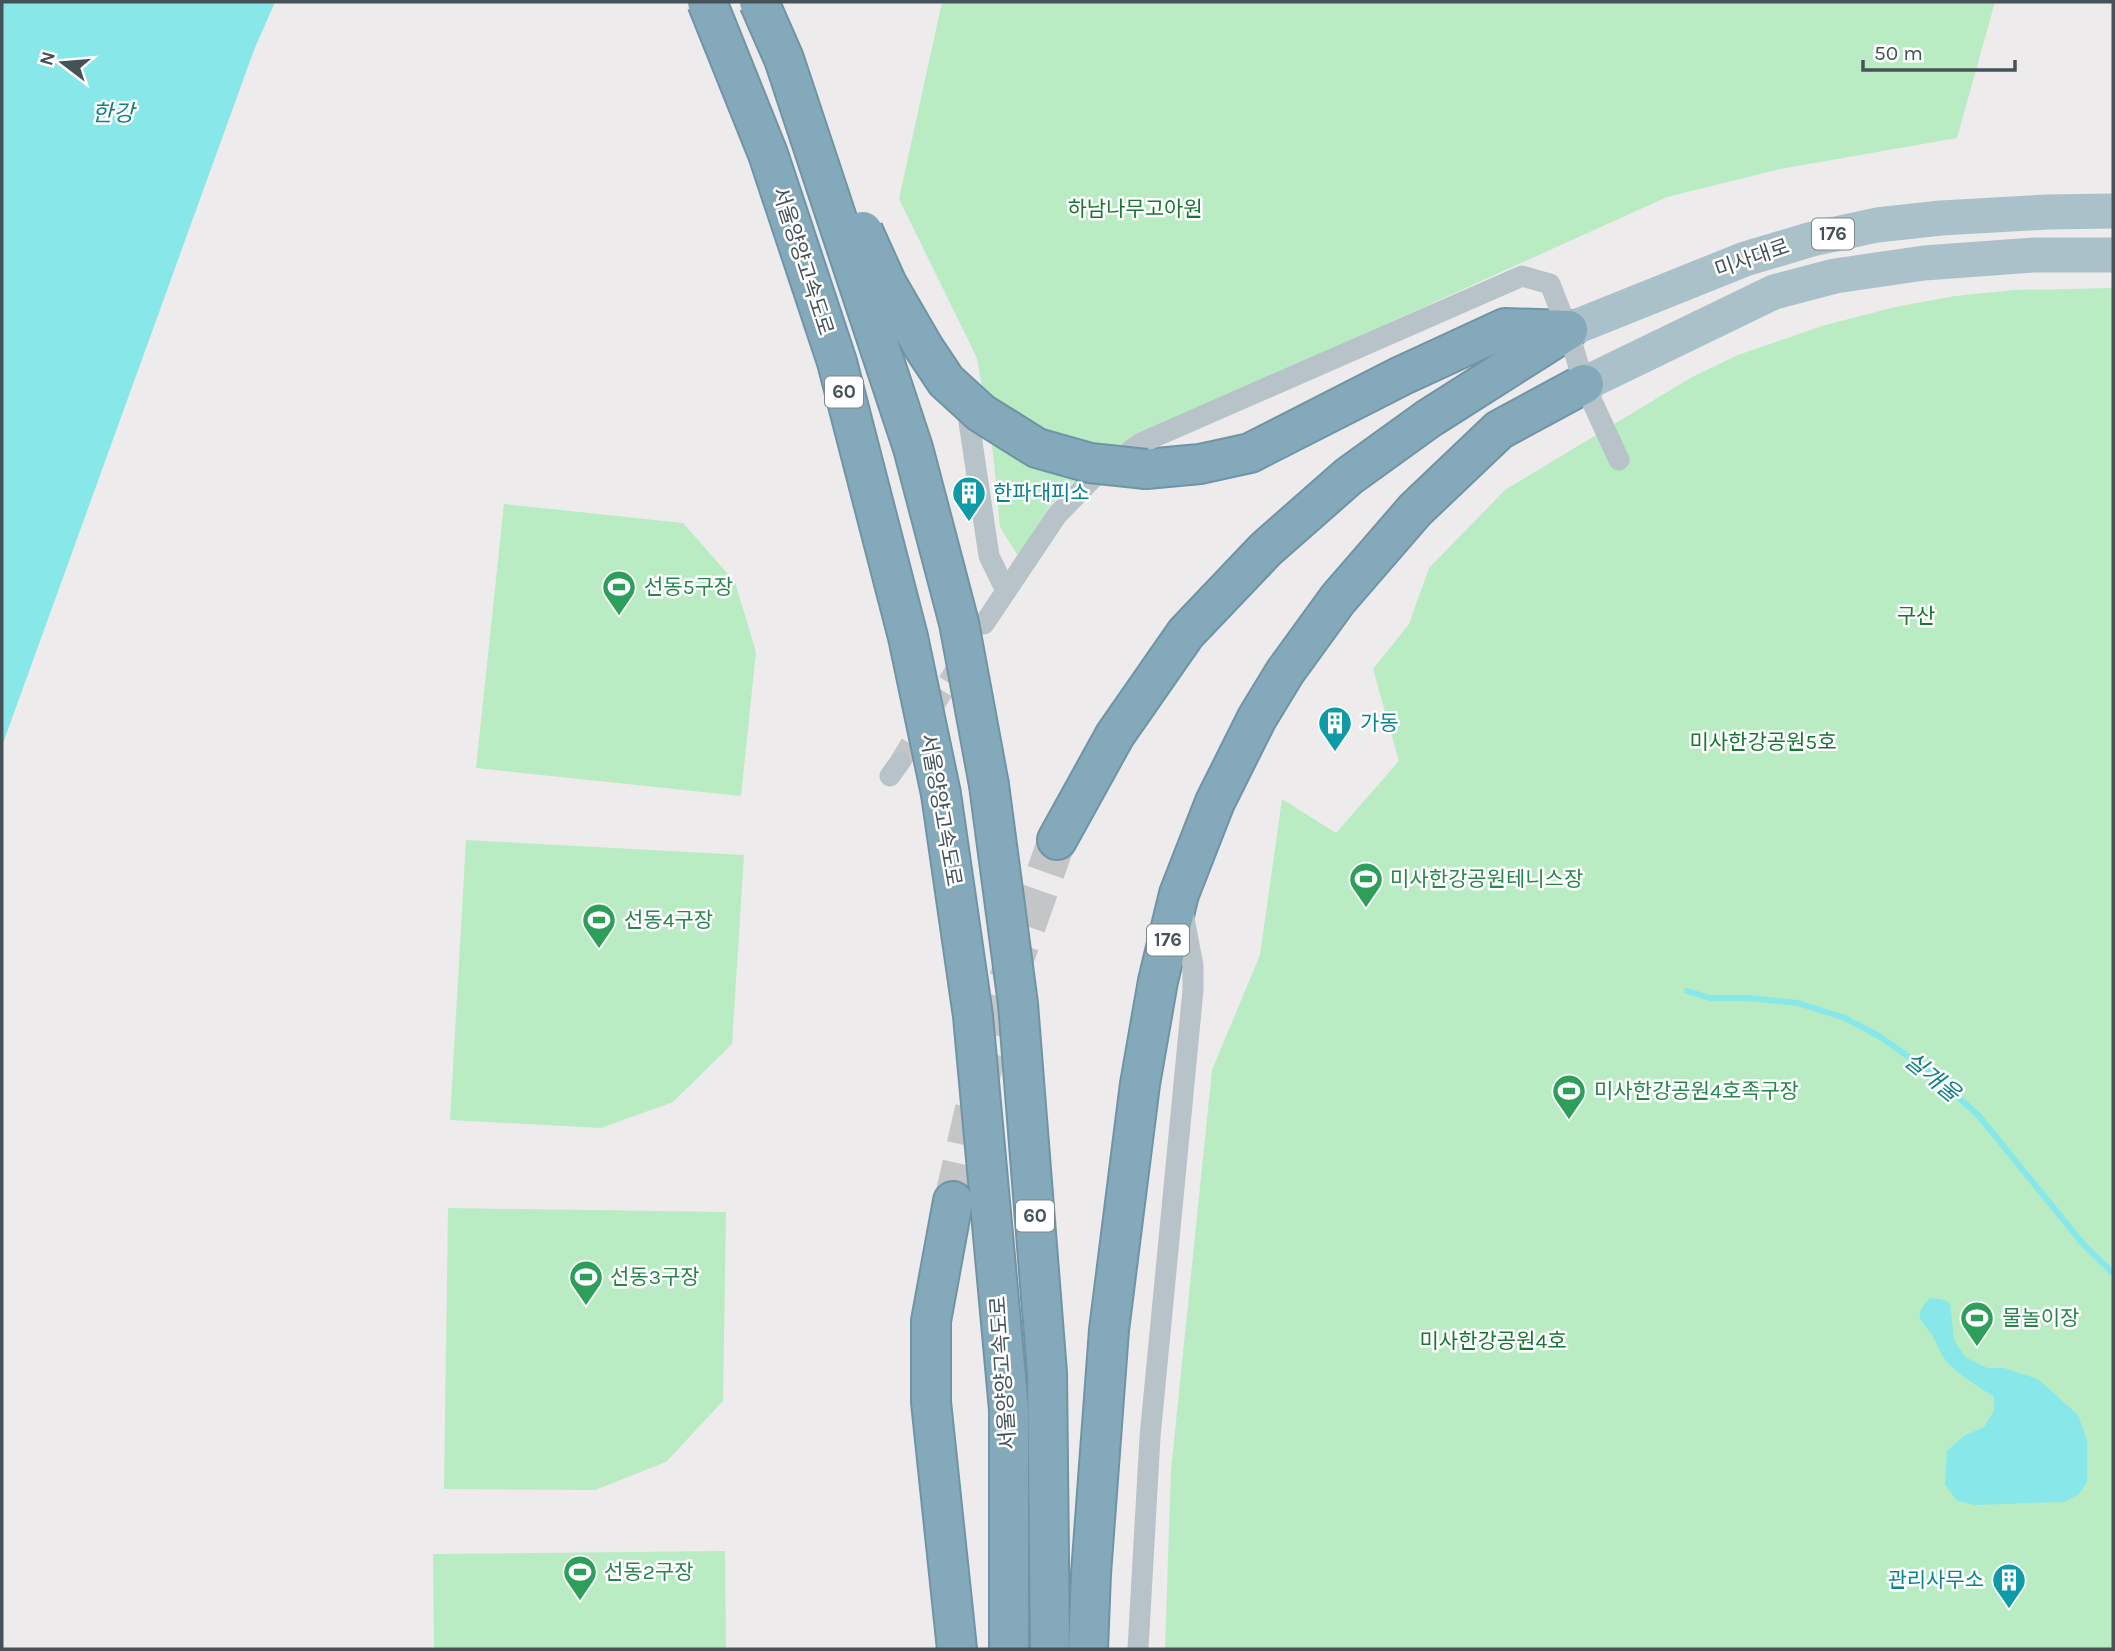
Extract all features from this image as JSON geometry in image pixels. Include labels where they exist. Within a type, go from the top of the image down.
[{"type":"highway","name":"서울양양고속도로","points":[[707,2],[768,154],[837,362],[908,637],[941,794],[973,1016],[1009,1410],[1009,1649]]},
{"type":"highway","name":"서울양양고속도로","points":[[759,2],[784,60],[913,448],[958,623],[989,785],[1018,1004],[1048,1373],[1050,1649]]},
{"type":"highway","points":[[784,60],[887,284],[924,348],[946,381],[981,413],[1037,448],[1090,463],[1146,469],[1200,464],[1250,453],[1401,376],[1505,328],[1568,330]]},
{"type":"highway","name":"176","points":[[1058,840],[1115,735],[1186,633],[1266,549],[1349,476],[1428,419],[1568,330]]},
{"type":"highway","name":"176","points":[[1088,1649],[1091,1574],[1111,1316],[1140,1084],[1158,981],[1179,894],[1215,802],[1257,718],[1286,672],[1338,598],[1415,510],[1499,430],[1584,384]]},
{"type":"highway","points":[[953,1201],[931,1321],[931,1402],[957,1649]]},
{"type":"main road","name":"미사대로","points":[[1568,330],[1745,258],[1812,239],[1877,225],[1941,218],[2113,211]]},
{"type":"main road","name":"미사대로","points":[[1584,384],[1774,292],[1835,276],[1924,263],[2035,255],[2113,255]]},
{"type":"street","points":[[984,624],[1057,515],[1092,479],[1140,443],[1522,276],[1550,284],[1568,330],[1584,384],[1619,460]]},
{"type":"street","points":[[961,373],[989,556],[1006,591]]},
{"type":"street","points":[[1138,1649],[1149,1449],[1193,990],[1193,966],[1179,894]]},
{"type":"green space","name":"하남나무고아원","points":[[942,2],[1995,2],[1957,138],[1780,169],[1667,197],[1101,453],[1049,507],[1018,556],[1000,527],[993,453],[977,358],[899,199]]},
{"type":"green space","points":[[2113,288],[2113,1649],[1165,1649],[1171,1470],[1212,1070],[1260,955],[1282,799],[1336,833],[1399,761],[1373,669],[1409,624],[1429,568],[1505,490],[1692,377],[1738,355],[1822,326],[1895,307],[1955,296],[2014,290]]},
{"type":"green space","name":"선동5구장","points":[[504,504],[683,523],[735,582],[756,652],[741,796],[476,768]]},
{"type":"green space","name":"선동4구장","points":[[466,840],[744,855],[732,1044],[673,1102],[601,1128],[450,1120]]},
{"type":"green space","name":"선동3구장","points":[[448,1208],[726,1212],[723,1401],[666,1462],[595,1490],[444,1489]]},
{"type":"green space","name":"선동2구장","points":[[725,1551],[726,1649],[434,1649],[433,1554]]},
{"type":"water","name":"한강","points":[[2,2],[275,2],[254,50],[2,746]]},
{"type":"water","points":[[1930,1298],[1950,1303],[1954,1340],[1965,1357],[1987,1368],[2004,1368],[2038,1379],[2078,1415],[2087,1440],[2087,1482],[2079,1494],[2064,1502],[1975,1505],[1957,1501],[1945,1484],[1947,1451],[1964,1436],[1984,1427],[1994,1411],[1994,1397],[1959,1373],[1942,1355],[1920,1316]]},
{"type":"waterway","name":"실개울","points":[[1687,991],[1710,998],[1748,998],[1798,1003],[1845,1018],[1879,1036],[1929,1071],[1979,1116],[2083,1244],[2113,1273]]},
{"type":"tunnel","points":[[900,762],[964,656]]},
{"type":"tunnel","points":[[953,1201],[995,1016],[1057,840]]},
{"type":"place","name":"한파대피소","points":[[969,523]]},
{"type":"place","name":"선동5구장","points":[[619,617]]},
{"type":"place","name":"가동","points":[[1335,753]]},
{"type":"place","name":"미사한강공원테니스장","points":[[1366,909]]},
{"type":"place","name":"선동4구장","points":[[599,950]]},
{"type":"place","name":"미사한강공원4호족구장","points":[[1569,1121]]},
{"type":"place","name":"선동3구장","points":[[586,1307]]},
{"type":"place","name":"물놀이장","points":[[1977,1348]]},
{"type":"place","name":"선동2구장","points":[[580,1602]]},
{"type":"place","name":"관리사무소","points":[[2009,1610]]},
{"type":"park label","name":"구산","points":[[1916,616]]},
{"type":"park label","name":"미사한강공원5호","points":[[1763,742]]},
{"type":"park label","name":"미사한강공원4호","points":[[1493,1341]]}]
